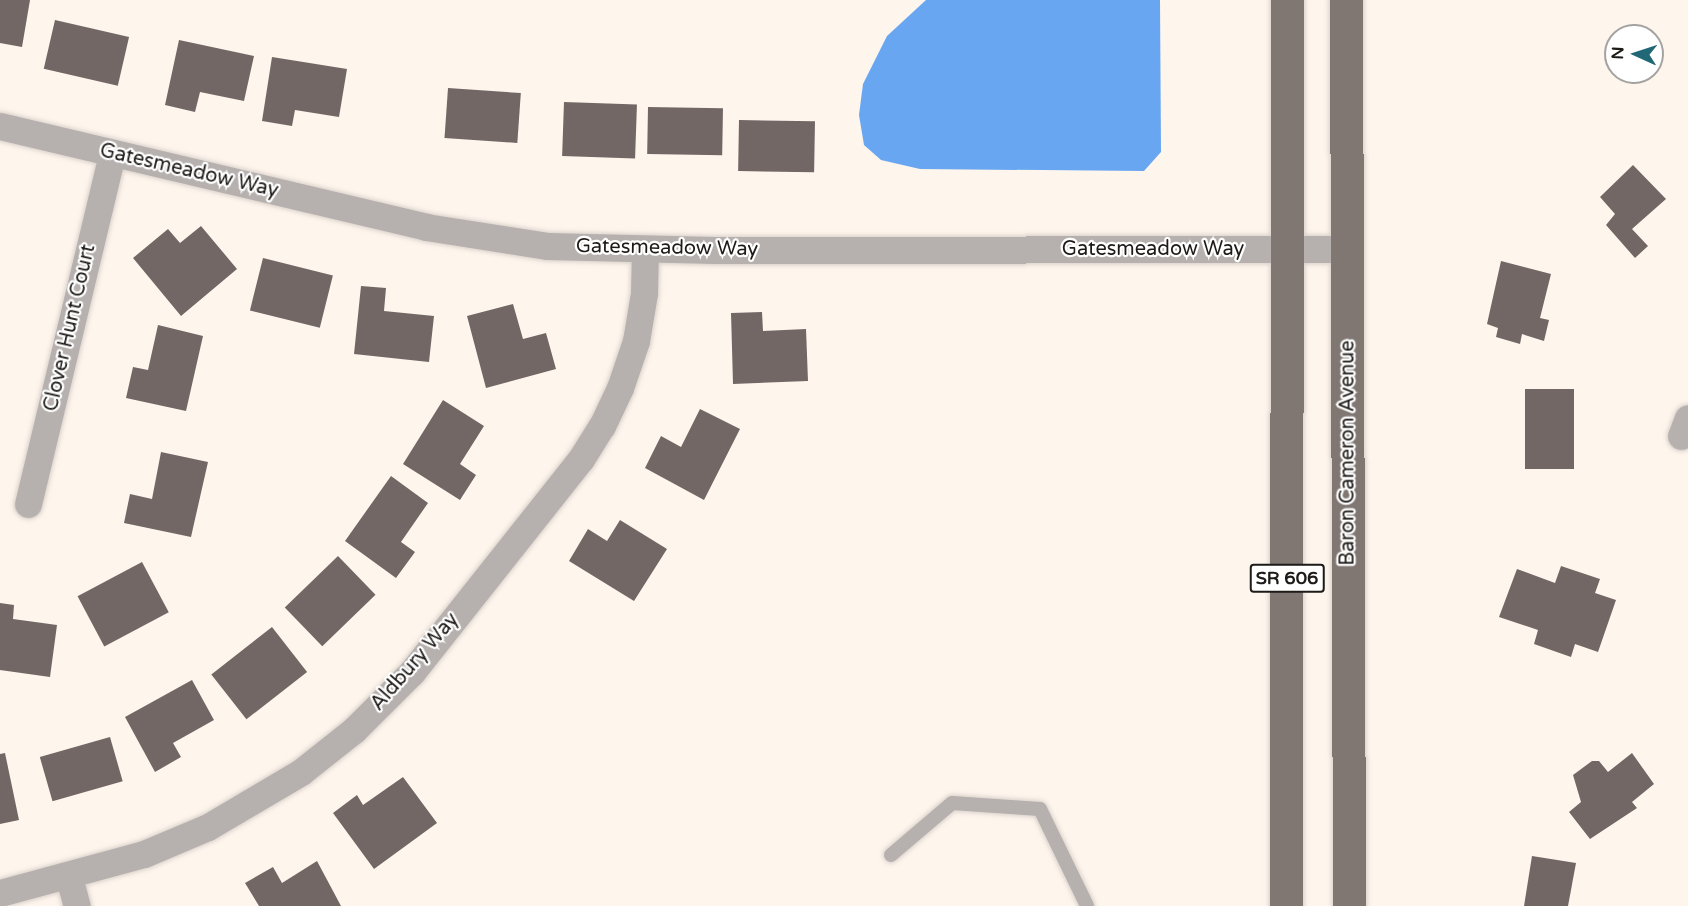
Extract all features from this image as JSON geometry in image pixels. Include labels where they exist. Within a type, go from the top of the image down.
[{"type":"main road","name":"SR 606","points":[[1286,906],[1287,0]]},
{"type":"main road","name":"Baron Cameron Avenue","points":[[1346,0],[1349,906]]},
{"type":"street","name":"Gatesmeadow Way","points":[[0,126],[473,237],[547,246],[645,249],[1348,249]]},
{"type":"street","name":"Clover Hunt Court","points":[[28,504],[112,153]]},
{"type":"street","name":"Aldbury Way","points":[[0,894],[69,877],[144,854],[252,802],[301,772],[354,730],[412,672],[581,459],[602,426],[620,388],[636,341],[644,293],[645,249]]},
{"type":"street","points":[[69,877],[77,906]]},
{"type":"lane","points":[[891,855],[952,803],[1040,808],[1086,906]]},
{"type":"water","points":[[926,0],[1160,0],[1161,152],[1144,171],[920,169],[881,160],[864,145],[859,115],[863,84],[887,36]]},
{"type":"building","points":[[0,0],[30,0],[22,47],[0,43]]},
{"type":"building","points":[[55,20],[129,37],[118,86],[44,69]]},
{"type":"building","points":[[179,40],[254,56],[244,101],[200,92],[195,112],[165,105]]},
{"type":"building","points":[[272,57],[347,69],[339,117],[295,110],[292,126],[262,121]]},
{"type":"building","points":[[448,88],[521,93],[517,143],[445,138]]},
{"type":"building","points":[[564,102],[637,105],[635,159],[562,156]]},
{"type":"building","points":[[648,107],[723,108],[722,155],[647,154]]},
{"type":"building","points":[[739,120],[815,121],[814,172],[738,171]]},
{"type":"building","points":[[1633,165],[1666,199],[1632,229],[1648,246],[1635,258],[1606,225],[1615,214],[1600,197]]},
{"type":"building","points":[[201,226],[237,269],[181,316],[133,258],[168,229],[180,243]]},
{"type":"building","points":[[263,258],[333,275],[320,328],[250,310]]},
{"type":"building","points":[[1501,261],[1551,274],[1540,318],[1549,320],[1544,341],[1522,334],[1520,344],[1496,337],[1498,328],[1487,324]]},
{"type":"building","points":[[361,286],[386,288],[384,311],[434,316],[429,362],[354,354]]},
{"type":"building","points":[[513,304],[523,339],[546,333],[556,369],[486,388],[467,316]]},
{"type":"building","points":[[762,312],[763,331],[806,329],[808,381],[733,384],[731,313]]},
{"type":"building","points":[[158,325],[203,336],[186,411],[126,398],[133,367],[148,370]]},
{"type":"building","points":[[1525,389],[1574,389],[1574,469],[1525,469]]},
{"type":"building","points":[[443,400],[484,426],[460,464],[476,475],[460,500],[403,464]]},
{"type":"building","points":[[700,409],[740,429],[704,500],[645,468],[661,436],[681,447]]},
{"type":"building","points":[[161,452],[208,462],[191,537],[124,523],[130,494],[152,499]]},
{"type":"building","points":[[391,476],[428,503],[401,542],[415,552],[396,578],[345,541]]},
{"type":"building","points":[[620,520],[667,549],[634,601],[569,561],[588,529],[607,541]]},
{"type":"building","points":[[338,556],[376,595],[322,646],[285,607]]},
{"type":"building","points":[[142,562],[169,612],[104,647],[78,596]]},
{"type":"building","points":[[1561,566],[1600,579],[1595,593],[1616,600],[1598,652],[1575,644],[1571,657],[1534,644],[1538,630],[1499,617],[1517,569],[1555,583]]},
{"type":"building","points":[[0,603],[14,605],[13,619],[57,625],[50,677],[0,670]]},
{"type":"building","points":[[272,627],[307,672],[246,719],[211,674]]},
{"type":"building","points":[[192,680],[214,720],[173,743],[181,757],[155,772],[125,717]]},
{"type":"building","points":[[110,737],[123,781],[53,801],[40,757]]},
{"type":"building","points":[[5,753],[19,820],[0,824],[0,754]]},
{"type":"building","points":[[1632,753],[1654,784],[1632,802],[1637,808],[1590,839],[1569,812],[1581,802],[1573,775],[1592,761],[1599,761],[1608,772]]},
{"type":"building","points":[[403,777],[437,823],[374,869],[333,813],[357,795],[363,805]]},
{"type":"building","points":[[1532,856],[1576,863],[1568,906],[1524,906]]},
{"type":"building","points":[[317,861],[341,906],[259,906],[245,883],[273,867],[282,883]]}]
